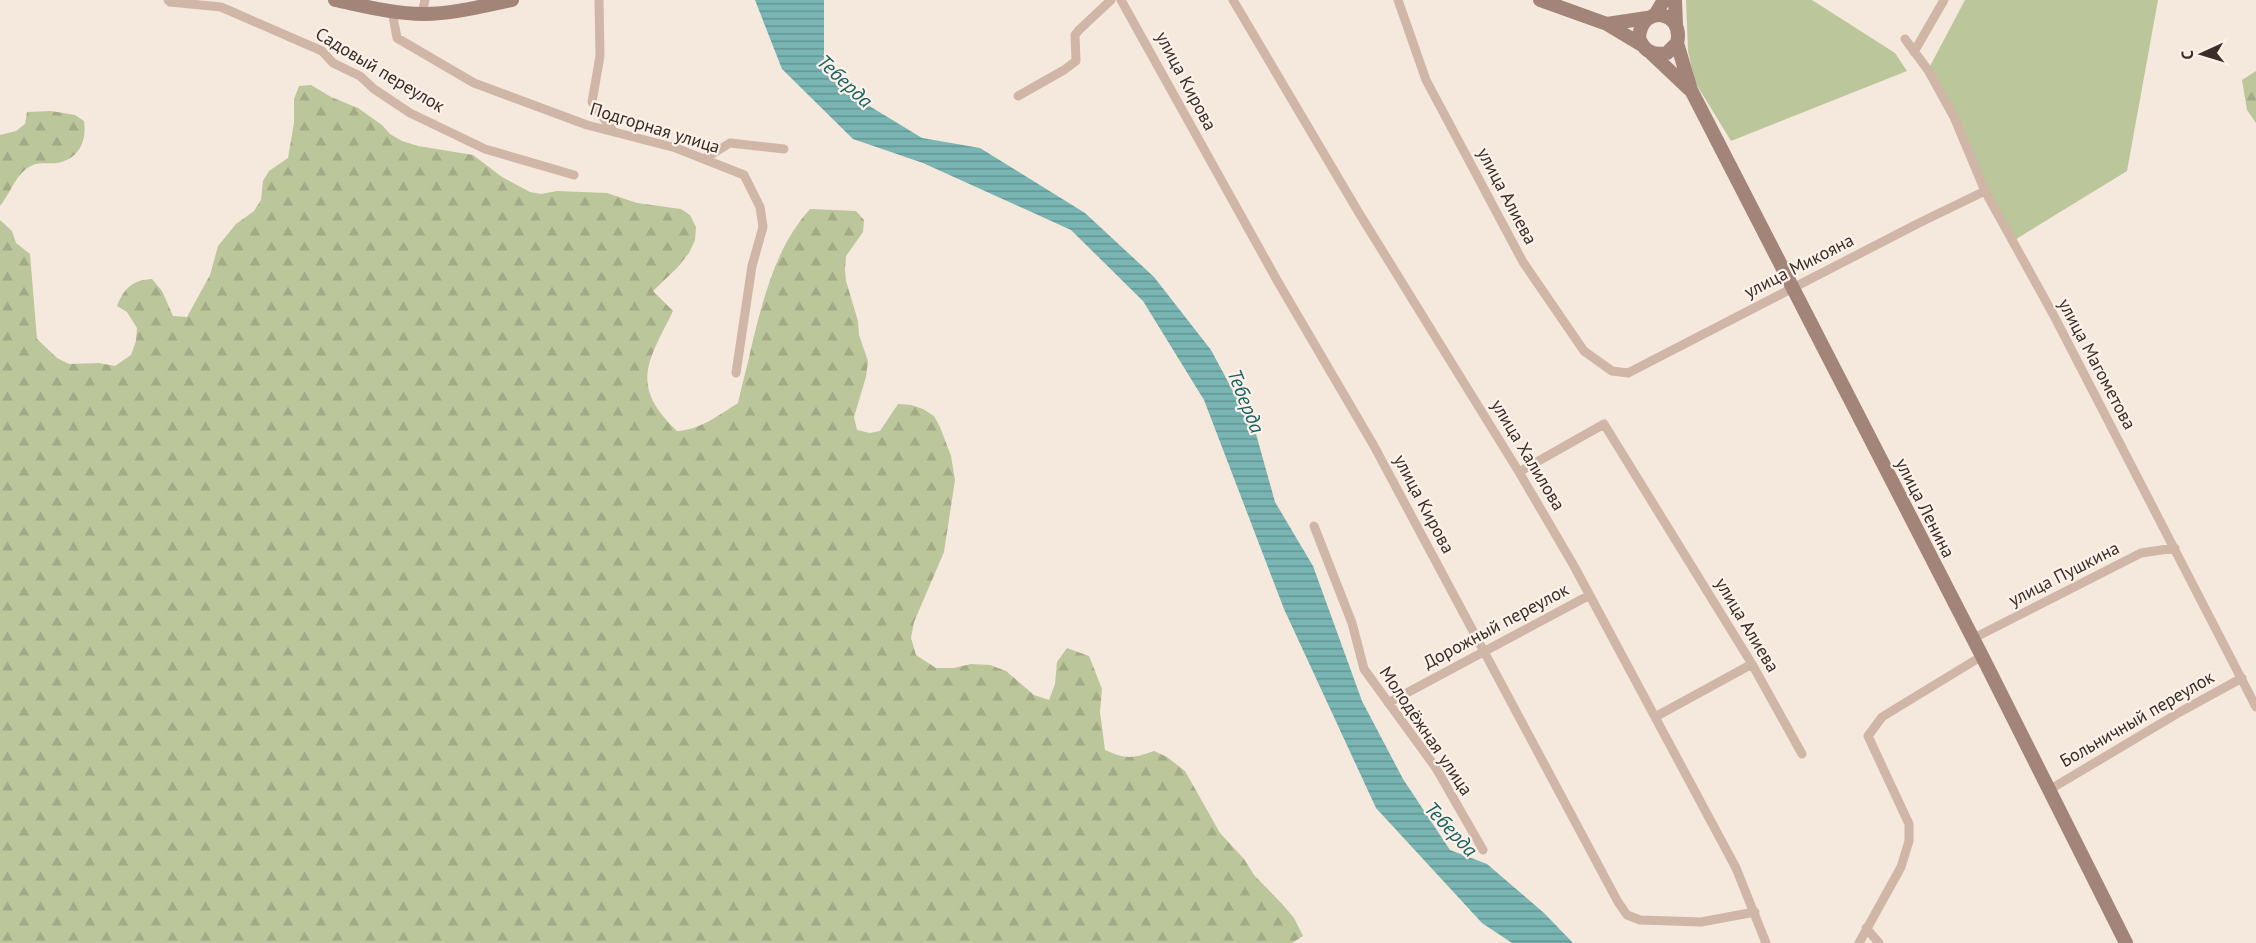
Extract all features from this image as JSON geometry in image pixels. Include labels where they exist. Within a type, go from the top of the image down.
[{"type":"main road","points":[[335,0],[392,11],[424,7],[448,12],[512,0]]},
{"type":"main road","name":"улица Ленина","points":[[1540,0],[1607,24],[1647,49],[1691,90]]},
{"type":"main road","points":[[1664,0],[1640,30],[1647,49],[1667,53],[1677,43],[1678,37],[1675,0]]},
{"type":"main road","points":[[1651,17],[1668,17],[1676,26]]},
{"type":"main road","name":"улица Ленина","points":[[1607,24],[1651,17]]},
{"type":"main road","name":"улица Ленина","points":[[1677,43],[1691,90],[1982,656],[2126,943]]},
{"type":"street","name":"Садовый переулок","points":[[168,0],[221,7],[321,51],[333,63],[360,76],[374,89],[410,113],[485,149],[574,175]]},
{"type":"street","points":[[599,0],[600,56],[592,102],[613,131]]},
{"type":"street","points":[[1018,96],[1076,61],[1075,35],[1111,0]]},
{"type":"street","name":"улица Кирова","points":[[1121,0],[1278,282],[1374,446],[1580,833],[1627,915],[1640,920],[1701,922],[1755,912]]},
{"type":"street","name":"улица Халилова","points":[[1233,0],[1359,213],[1519,472],[1574,566],[1588,596],[1736,868],[1766,943]]},
{"type":"street","name":"улица Алиева","points":[[1398,0],[1426,80],[1523,262],[1584,351],[1612,371],[1628,373]]},
{"type":"street","points":[[1914,52],[1944,0]]},
{"type":"street","name":"Подгорная улица","points":[[392,11],[396,38],[474,83],[587,124],[676,148],[744,175],[760,207],[763,227],[752,266],[736,373]]},
{"type":"street","name":"улица Магометова","points":[[1905,39],[1928,70],[1954,117],[1985,191],[2053,314],[2256,707]]},
{"type":"street","points":[[704,159],[730,143],[784,148]]},
{"type":"street","name":"улица Микояна","points":[[1628,373],[1985,191]]},
{"type":"street","name":"улица Алиева","points":[[1519,472],[1604,424],[1752,664],[1802,754]]},
{"type":"street","name":"Молодёжная улица","points":[[1314,526],[1352,623],[1364,669],[1436,768],[1483,850]]},
{"type":"street","name":"улица Пушкина","points":[[1972,639],[2141,553],[2175,548]]},
{"type":"street","name":"Дорожный переулок","points":[[1388,703],[1588,596]]},
{"type":"street","points":[[1859,943],[1901,867],[1909,841],[1908,824],[1868,736],[1882,717],[1982,656]]},
{"type":"street","points":[[1655,717],[1752,664]]},
{"type":"street","name":"Больничный переулок","points":[[2049,790],[2242,678]]},
{"type":"street","points":[[1866,928],[1879,943]]},
{"type":"green space","points":[[1686,0],[1812,0],[1895,53],[1907,71],[1731,141],[1695,82],[1688,51]]},
{"type":"green space","points":[[1965,0],[2158,0],[2127,171],[2013,241],[1928,70]]},
{"type":"green space","points":[[2256,71],[2256,123],[2247,110],[2242,80]]},
{"type":"green space","points":[[311,85],[331,97],[358,108],[402,141],[418,146],[473,155],[502,177],[530,192],[541,194],[557,191],[607,193],[637,203],[681,209],[690,215],[696,227],[695,240],[689,253],[653,291],[673,311],[656,345],[648,373],[648,386],[653,400],[662,415],[677,431],[701,425],[738,403],[773,273],[788,239],[810,209],[856,211],[864,220],[863,232],[846,256],[845,270],[858,321],[859,335],[868,361],[866,377],[854,417],[857,430],[870,433],[880,431],[898,404],[923,409],[934,416],[940,427],[951,456],[955,480],[944,552],[914,622],[911,638],[916,655],[936,668],[954,668],[971,664],[990,665],[1006,671],[1034,695],[1049,700],[1055,684],[1057,662],[1067,648],[1089,656],[1102,689],[1100,712],[1105,750],[1129,757],[1154,751],[1167,757],[1185,771],[1220,833],[1244,859],[1254,875],[1294,918],[1303,936],[1292,943],[0,943],[0,220],[12,231],[16,243],[30,254],[37,339],[57,358],[69,364],[99,363],[115,366],[131,355],[136,341],[137,328],[127,312],[117,306],[123,294],[134,283],[152,279],[162,291],[173,316],[187,317],[210,275],[218,246],[236,224],[254,211],[261,200],[263,181],[269,171],[288,158],[294,123],[294,99],[299,86]]},
{"type":"green space","points":[[51,111],[75,115],[84,121],[83,142],[80,148],[65,161],[36,164],[27,168],[0,206],[0,135],[16,131],[25,124],[27,112]]},
{"type":"water","points":[[755,0],[824,0],[824,63],[848,93],[922,138],[980,148],[1085,213],[1154,277],[1211,350],[1256,434],[1275,502],[1313,566],[1362,701],[1403,779],[1450,850],[1487,864],[1544,913],[1573,943],[1512,943],[1482,923],[1376,808],[1284,609],[1204,400],[1143,301],[1071,230],[923,163],[853,139],[782,69]]},
{"type":"water label","name":"Теберда","points":[[845,81]]},
{"type":"water label","name":"Теберда","points":[[1246,401]]},
{"type":"water label","name":"Теберда","points":[[1451,829]]}]
